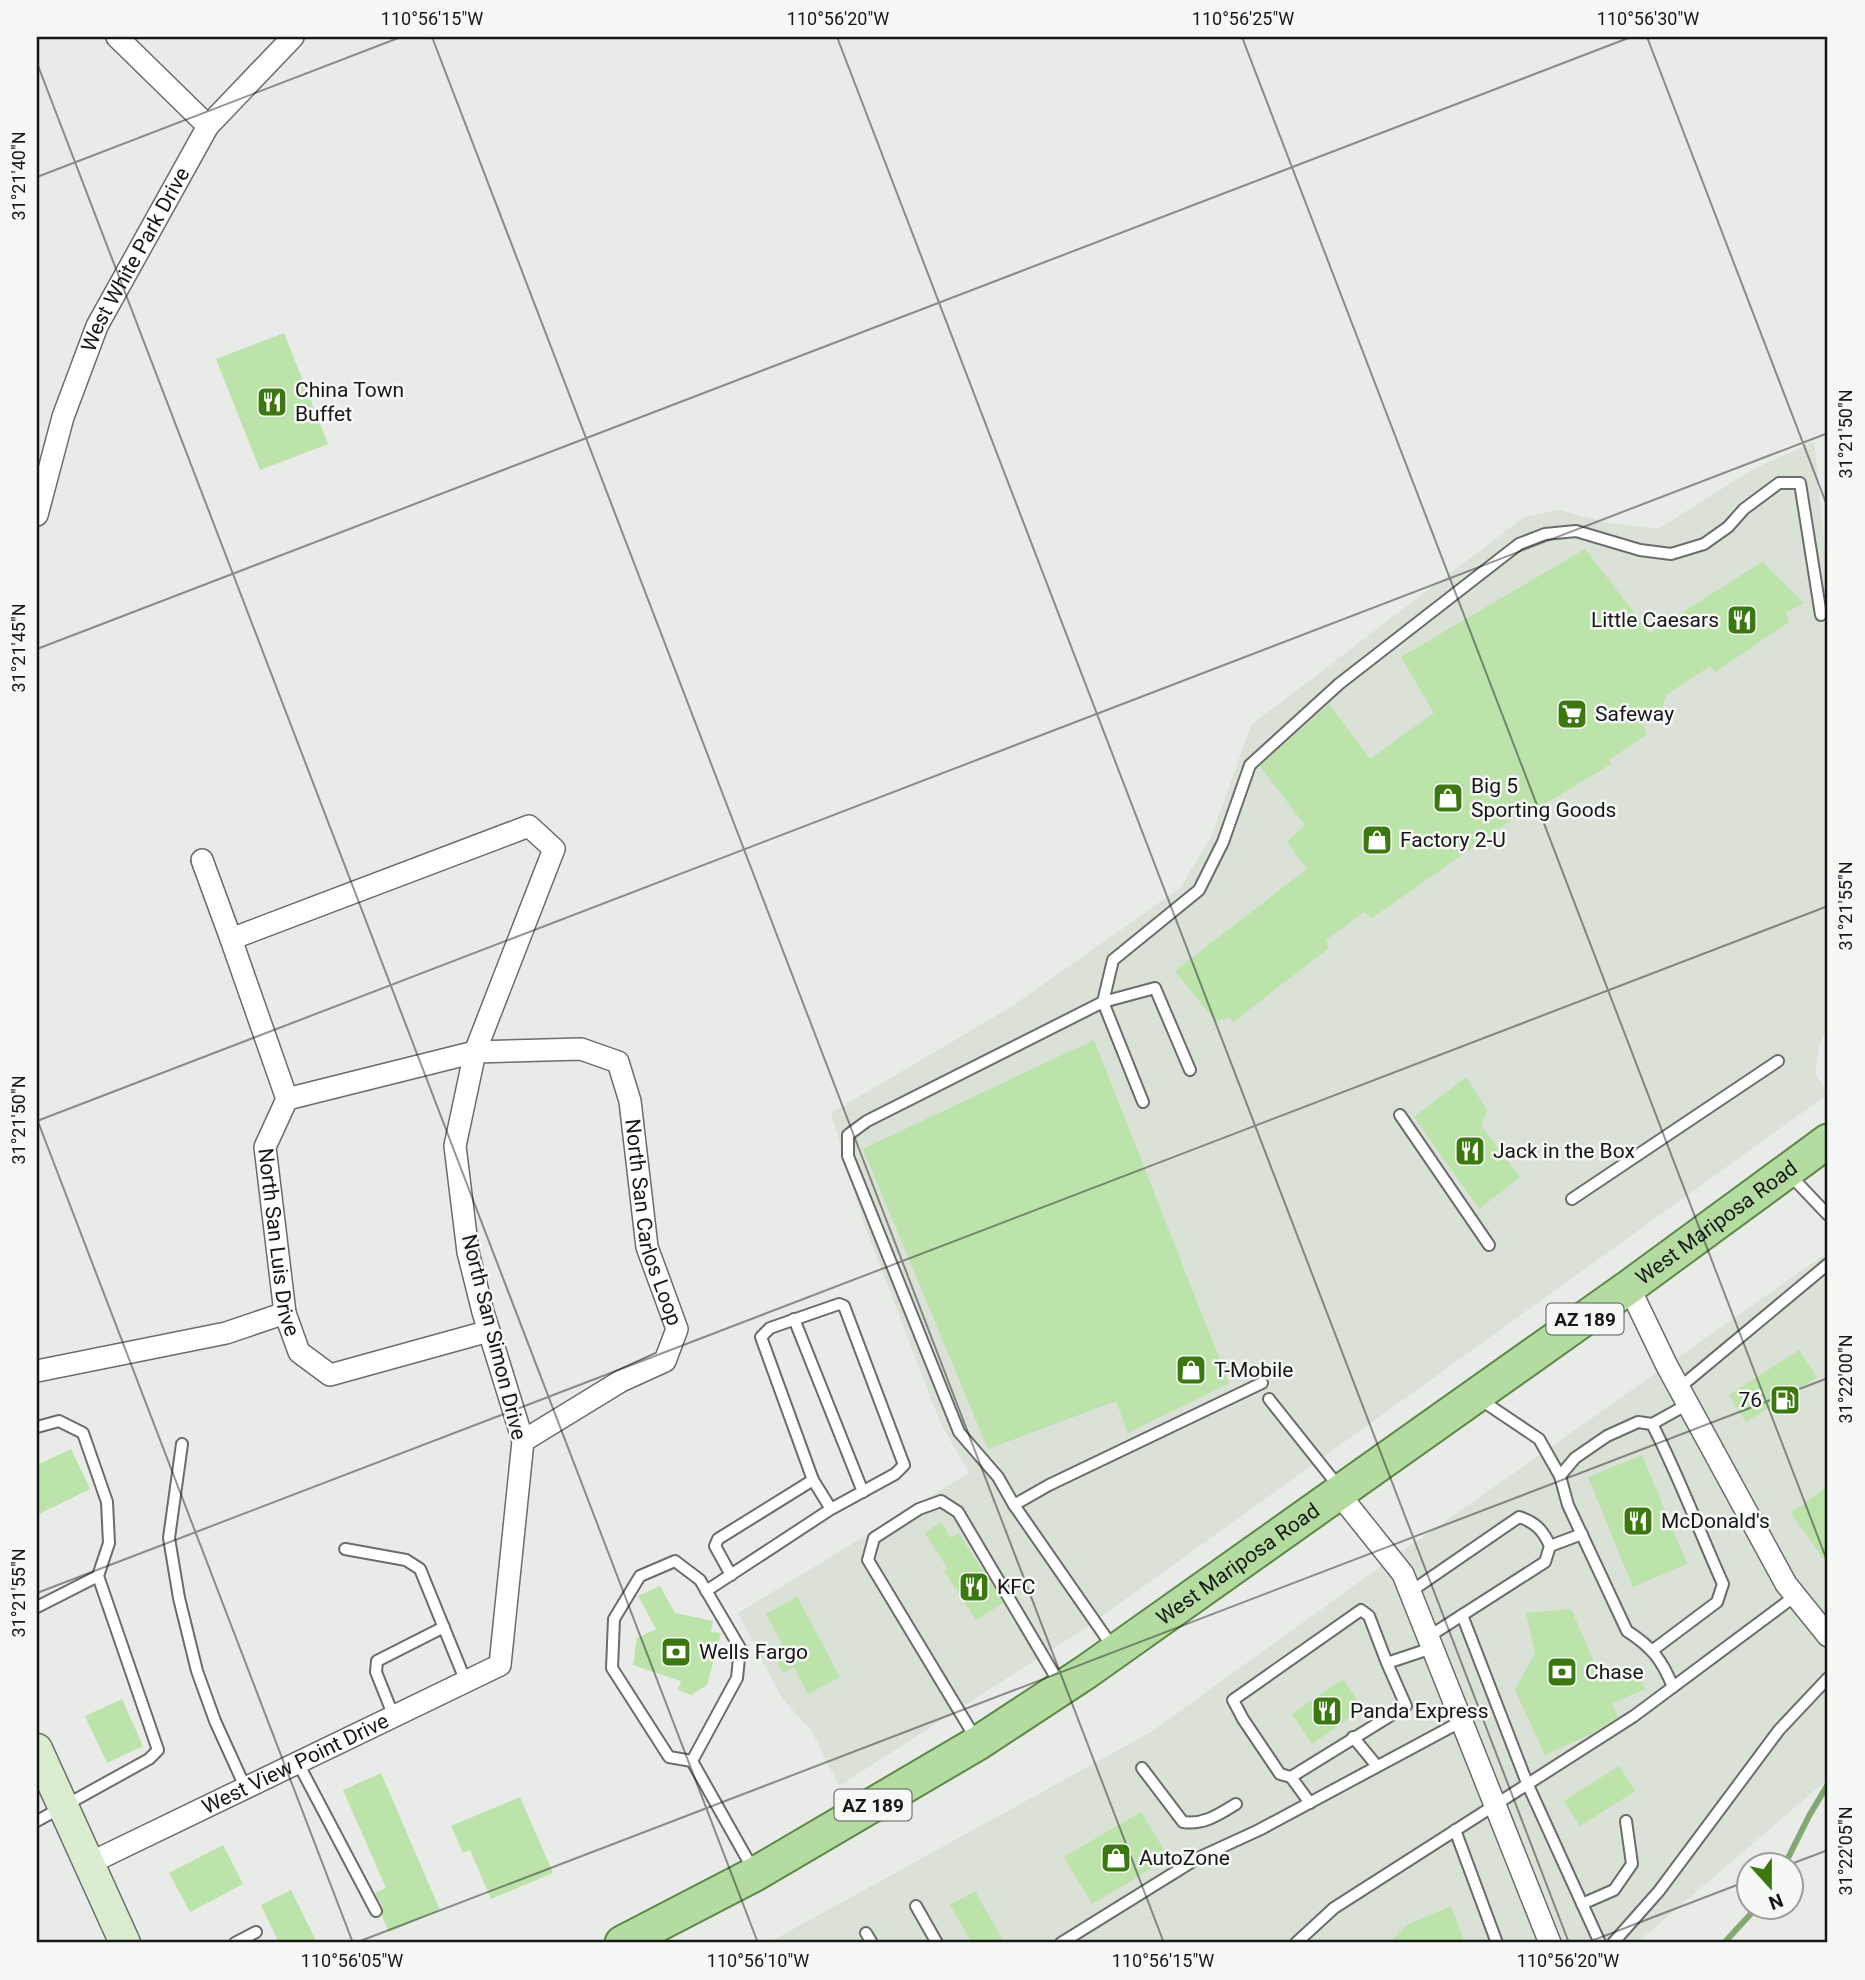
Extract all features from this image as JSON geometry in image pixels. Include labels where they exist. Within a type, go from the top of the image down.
[{"type":"main road","name":"West Mariposa Road","points":[[622,1943],[755,1874],[978,1743],[1062,1688],[1341,1493],[1828,1141]]},
{"type":"street","points":[[117,37],[208,127]]},
{"type":"street","name":"West White Park Drive","points":[[37,515],[63,417],[97,326],[208,127],[293,37]]},
{"type":"street","name":"North San Simon Drive","points":[[231,939],[529,826],[554,849],[475,1052],[455,1146],[468,1252],[523,1441],[500,1665]]},
{"type":"street","points":[[202,860],[287,1100],[475,1052]]},
{"type":"street","name":"North San Carlos Loop","points":[[475,1052],[581,1049],[618,1062],[630,1101],[647,1247],[677,1329],[665,1361],[621,1381],[523,1441]]},
{"type":"street","name":"North San Luis Drive","points":[[287,1100],[265,1147],[285,1313],[299,1353],[330,1375],[489,1331]]},
{"type":"street","points":[[1629,1287],[1684,1396],[1795,1596],[1825,1626]]},
{"type":"street","points":[[37,1371],[226,1333],[285,1313]]},
{"type":"street","points":[[1341,1493],[1403,1574],[1550,1943]]},
{"type":"street","name":"West View Point Drive","points":[[90,1863],[500,1665]]},
{"type":"street","points":[[37,1749],[125,1943]]},
{"type":"lane","points":[[1143,1102],[1102,1002],[1113,960],[1199,890],[1223,842],[1250,765],[1339,684],[1519,544],[1545,534],[1576,531],[1640,550],[1671,554],[1704,544],[1779,483],[1800,483],[1821,615]]},
{"type":"lane","points":[[1115,1651],[1014,1505],[998,1477],[959,1432],[848,1156],[848,1135],[867,1121],[1102,1002],[1155,988],[1190,1070]]},
{"type":"lane","points":[[1572,1199],[1778,1061]]},
{"type":"lane","points":[[1401,1115],[1489,1245]]},
{"type":"lane","points":[[1786,1172],[1828,1215]]},
{"type":"lane","points":[[1560,1476],[1575,1458],[1607,1436],[1638,1422],[1652,1424],[1828,1264]]},
{"type":"lane","points":[[706,1591],[831,1509],[895,1474],[904,1465],[844,1306],[839,1304],[770,1328],[761,1337],[813,1480],[831,1509]]},
{"type":"lane","points":[[794,1319],[863,1492]]},
{"type":"lane","points":[[1014,1505],[1049,1485],[1262,1383]]},
{"type":"lane","points":[[1475,1397],[1539,1439],[1560,1476],[1568,1504],[1628,1631],[1653,1650],[1664,1664],[1673,1687]]},
{"type":"lane","points":[[1269,1399],[1341,1493]]},
{"type":"lane","points":[[37,1427],[59,1421],[83,1433],[107,1502],[109,1543],[98,1576],[158,1750],[149,1759],[37,1821]]},
{"type":"lane","points":[[1652,1424],[1672,1463],[1687,1504],[1723,1584],[1717,1602],[1653,1650]]},
{"type":"lane","points":[[182,1444],[169,1538],[179,1598],[197,1671],[215,1721],[246,1789]]},
{"type":"lane","points":[[731,1575],[715,1546],[718,1539],[813,1480]]},
{"type":"lane","points":[[978,1743],[868,1560],[874,1538],[919,1509],[941,1501],[958,1512],[1062,1688]]},
{"type":"lane","points":[[1387,1663],[1430,1642],[1462,1615],[1545,1562],[1550,1546],[1544,1532],[1531,1521],[1519,1517],[1410,1592]]},
{"type":"lane","points":[[1550,1546],[1582,1534]]},
{"type":"lane","points":[[345,1549],[406,1560],[420,1569],[466,1682]]},
{"type":"lane","points":[[675,1561],[700,1580],[740,1648],[737,1678],[692,1761],[669,1757],[612,1668],[614,1619],[640,1576],[675,1561]]},
{"type":"lane","points":[[37,1607],[98,1576]]},
{"type":"lane","points":[[1296,1943],[1334,1908],[1634,1716],[1795,1596]]},
{"type":"lane","points":[[1290,1777],[1406,1706],[1369,1616],[1361,1610],[1233,1700],[1280,1774],[1290,1777],[1310,1803]]},
{"type":"lane","points":[[1462,1615],[1527,1783],[1600,1943]]},
{"type":"lane","points":[[394,1717],[376,1672],[377,1661],[444,1627]]},
{"type":"lane","points":[[1612,1943],[1659,1891],[1779,1730],[1828,1678]]},
{"type":"lane","points":[[1060,1943],[1198,1858],[1259,1830],[1462,1721]]},
{"type":"lane","points":[[1353,1737],[1377,1766]]},
{"type":"lane","points":[[692,1761],[755,1874]]},
{"type":"lane","points":[[298,1763],[376,1911]]},
{"type":"lane","points":[[1142,1768],[1183,1822],[1194,1824],[1208,1821],[1236,1804]]},
{"type":"lane","points":[[1582,1904],[1614,1890],[1632,1864],[1626,1821]]},
{"type":"lane","points":[[1455,1830],[1497,1943]]},
{"type":"lane","points":[[916,1906],[937,1943]]},
{"type":"lane","points":[[235,1943],[256,1932]]},
{"type":"shaded area","points":[[1814,442],[1828,577],[1828,1026],[1819,1045],[1815,1074],[1828,1094],[1087,1627],[839,1786],[812,1732],[782,1698],[738,1613],[969,1473],[940,1422],[864,1224],[831,1113],[1011,1007],[1180,888],[1212,835],[1251,725],[1524,517],[1559,510],[1608,523],[1658,529],[1753,469]]},
{"type":"shaded area","points":[[1828,1252],[1828,1779],[1745,1850],[1736,1850],[1736,1858],[1637,1943],[768,1943],[1151,1732],[1373,1572]]},
{"type":"building","name":"China Town Buffet","points":[[284,333],[328,444],[260,470],[216,359]]},
{"type":"building","points":[[1585,549],[1650,633],[1762,562],[1804,603],[1785,613],[1789,622],[1715,672],[1710,666],[1666,695],[1660,717],[1642,724],[1647,734],[1609,760],[1611,764],[1533,811],[1530,807],[1372,918],[1364,912],[1326,940],[1329,948],[1233,1022],[1229,1017],[1216,1022],[1175,971],[1307,869],[1287,842],[1305,825],[1260,766],[1329,704],[1370,759],[1434,713],[1401,657]]},
{"type":"building","points":[[1094,1040],[1229,1383],[1128,1433],[1116,1401],[988,1449],[863,1149]]},
{"type":"building","name":"Jack in the Box","points":[[1466,1077],[1487,1110],[1481,1126],[1520,1177],[1479,1209],[1414,1117]]},
{"type":"building","points":[[1799,1350],[1817,1377],[1746,1422],[1729,1395]]},
{"type":"building","points":[[71,1449],[90,1489],[37,1515],[37,1465]]},
{"type":"building","points":[[1642,1455],[1687,1564],[1633,1587],[1588,1477]]},
{"type":"building","points":[[1828,1486],[1828,1565],[1791,1513]]},
{"type":"building","name":"KFC","points":[[941,1522],[951,1538],[959,1533],[1003,1603],[976,1620],[944,1571],[948,1569],[925,1533]]},
{"type":"building","name":"Wells Fargo","points":[[660,1586],[675,1613],[713,1621],[711,1632],[721,1633],[707,1685],[691,1695],[678,1690],[681,1681],[633,1665],[637,1638],[656,1629],[638,1596]]},
{"type":"building","points":[[797,1597],[840,1677],[808,1694],[794,1667],[783,1673],[771,1650],[782,1643],[766,1614]]},
{"type":"building","name":"Chase","points":[[1571,1609],[1602,1680],[1636,1666],[1645,1689],[1612,1703],[1618,1717],[1591,1734],[1545,1755],[1515,1690],[1535,1653],[1526,1613]]},
{"type":"building","name":"Panda Express","points":[[1343,1679],[1363,1708],[1312,1744],[1292,1714]]},
{"type":"building","points":[[122,1699],[143,1746],[107,1763],[85,1716]]},
{"type":"building","points":[[1619,1766],[1635,1791],[1580,1826],[1564,1801]]},
{"type":"building","points":[[381,1773],[440,1910],[389,1932],[382,1916],[383,1907],[375,1893],[386,1888],[343,1790]]},
{"type":"building","points":[[520,1797],[553,1873],[491,1899],[470,1850],[463,1853],[451,1826]]},
{"type":"building","name":"AutoZone","points":[[1141,1812],[1169,1858],[1092,1904],[1064,1857]]},
{"type":"building","points":[[223,1845],[243,1884],[190,1912],[169,1873]]},
{"type":"building","points":[[291,1890],[317,1943],[279,1943],[261,1905]]},
{"type":"building","points":[[975,1891],[1004,1943],[972,1943],[950,1905]]},
{"type":"building","points":[[1451,1906],[1465,1943],[1389,1943],[1407,1925]]},
{"type":"waterway","points":[[1792,1850],[1828,1784]]},
{"type":"waterway","points":[[1724,1943],[1745,1920]]},
{"type":"place","name":"China Town Buffet","points":[[272,402]]},
{"type":"place","name":"Little Caesars","points":[[1742,620]]},
{"type":"place","name":"Safeway","points":[[1572,714]]},
{"type":"place","name":"Big 5 Sporting Goods","points":[[1448,798]]},
{"type":"place","name":"Factory 2-U","points":[[1377,840]]},
{"type":"place","name":"Jack in the Box","points":[[1470,1151]]},
{"type":"place","name":"T-Mobile","points":[[1191,1370]]},
{"type":"place","name":"76","points":[[1785,1400]]},
{"type":"place","name":"McDonald's","points":[[1638,1521]]},
{"type":"place","name":"KFC","points":[[974,1587]]},
{"type":"place","name":"Wells Fargo","points":[[676,1652]]},
{"type":"place","name":"Chase","points":[[1562,1672]]},
{"type":"place","name":"Panda Express","points":[[1327,1711]]},
{"type":"place","name":"AutoZone","points":[[1116,1858]]}]
